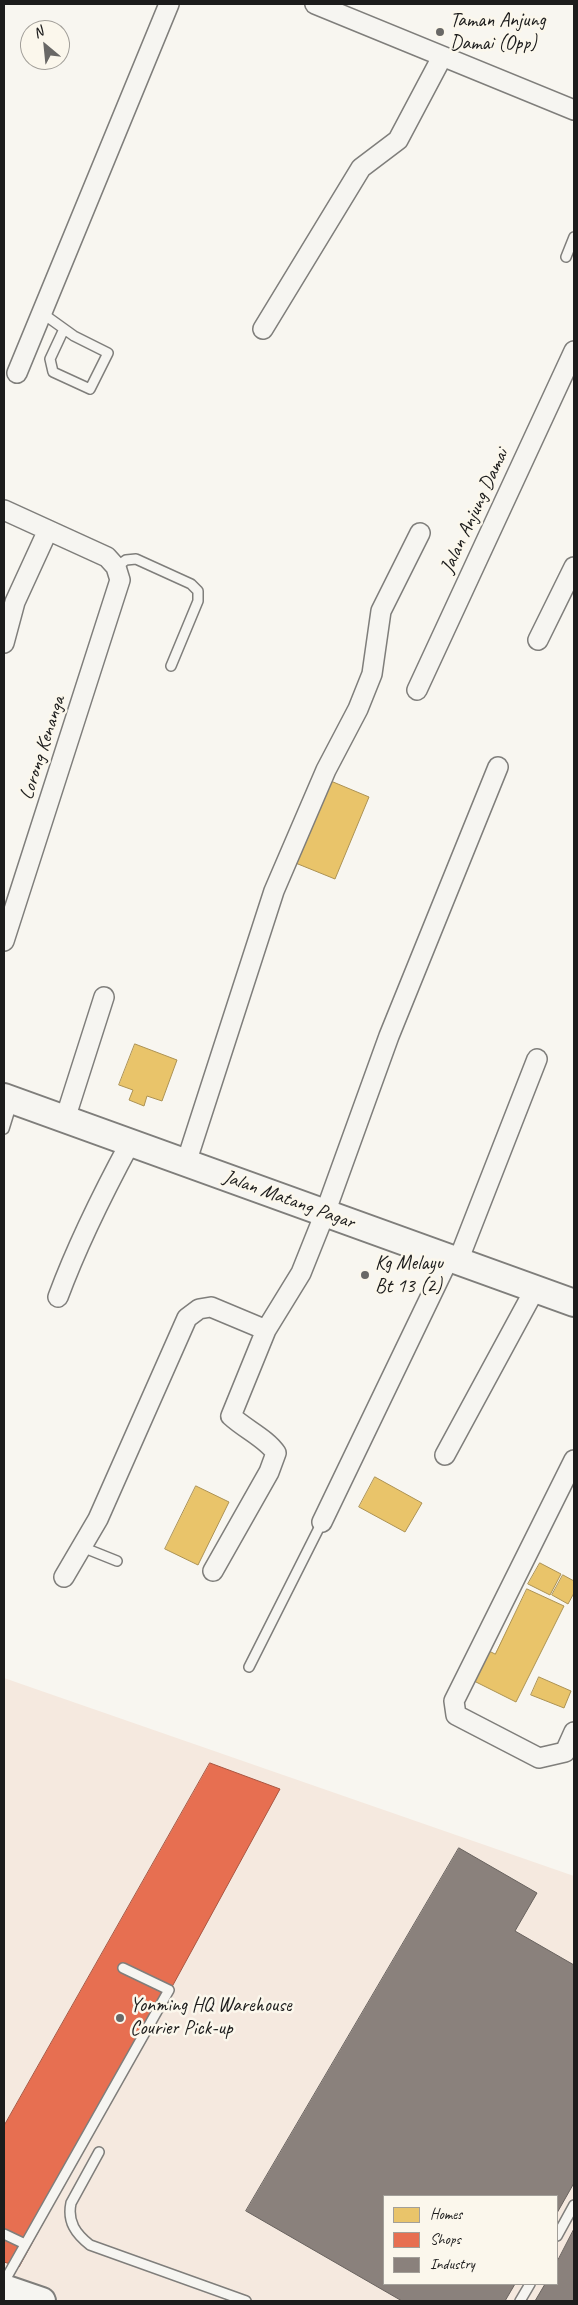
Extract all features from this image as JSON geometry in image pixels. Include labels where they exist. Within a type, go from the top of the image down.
[{"type":"main road","name":"Jalan Matang Pagar","points":[[8,1099],[574,1303]]},
{"type":"street","points":[[17,373],[170,4]]},
{"type":"street","points":[[315,4],[574,110]]},
{"type":"street","points":[[262,329],[361,168],[398,140],[442,57]]},
{"type":"street","name":"Jalan Anjung Damai","points":[[417,690],[574,351]]},
{"type":"street","points":[[4,510],[107,557],[116,568]]},
{"type":"street","points":[[4,643],[15,602],[48,530]]},
{"type":"street","points":[[186,1163],[274,891],[326,770],[358,709],[372,674],[381,611],[420,533]]},
{"type":"street","points":[[538,640],[574,566]]},
{"type":"street","name":"Lorong Kenanga","points":[[4,941],[120,580],[116,568]]},
{"type":"street","points":[[213,1571],[269,1472],[276,1453],[271,1444],[245,1429],[231,1416],[266,1330],[301,1273],[326,1214],[389,1036],[498,767]]},
{"type":"street","points":[[65,1120],[104,997]]},
{"type":"street","points":[[322,1522],[453,1260],[536,1059]]},
{"type":"street","points":[[58,1297],[75,1250],[92,1213],[130,1143]]},
{"type":"street","points":[[445,1455],[535,1289]]},
{"type":"street","points":[[64,1577],[98,1519],[187,1318],[198,1309],[211,1307],[266,1330]]},
{"type":"street","points":[[574,1460],[454,1701],[456,1715],[539,1758],[565,1752],[574,1732]]},
{"type":"lane","points":[[566,257],[574,237]]},
{"type":"lane","points":[[42,313],[64,329],[108,353],[90,390],[53,372],[50,358],[64,329]]},
{"type":"lane","points":[[116,568],[126,560],[136,559],[191,584],[198,591],[198,601],[171,666]]},
{"type":"lane","points":[[4,1129],[8,1099]]},
{"type":"lane","points":[[249,1667],[322,1522]]},
{"type":"lane","points":[[82,1547],[117,1561]]},
{"type":"lane","points":[[4,2282],[169,1990],[124,1968]]},
{"type":"lane","points":[[99,2152],[71,2203],[69,2212],[72,2224],[78,2235],[90,2246],[246,2301]]},
{"type":"lane","points":[[558,2234],[574,2205]]},
{"type":"lane","points":[[4,2234],[25,2244]]},
{"type":"lane","points":[[520,2301],[529,2285]]},
{"type":"shaded area","points":[[4,1678],[574,1876],[574,2301],[4,2301]]},
{"type":"building: Homes","points":[[326,779],[369,797],[335,879],[293,862]]},
{"type":"building: Homes","points":[[135,1044],[177,1060],[162,1101],[147,1096],[144,1106],[129,1100],[133,1090],[119,1085]]},
{"type":"building: Homes","points":[[375,1477],[422,1503],[405,1532],[359,1507]]},
{"type":"building: Homes","points":[[196,1486],[229,1502],[198,1565],[165,1549]]},
{"type":"building: Homes","points":[[540,1563],[561,1574],[550,1595],[528,1584]]},
{"type":"building: Homes","points":[[563,1575],[574,1581],[574,1593],[568,1604],[552,1595]]},
{"type":"building: Homes","points":[[527,1589],[564,1606],[516,1702],[470,1679],[485,1649],[495,1654]]},
{"type":"building: Homes","points":[[539,1677],[571,1691],[564,1708],[531,1695]]},
{"type":"building: Shops","points":[[210,1763],[280,1789],[19,2267],[4,2262],[4,2126]]},
{"type":"building: Industry","points":[[459,1848],[537,1893],[515,1931],[574,1965],[574,2183],[558,2211],[558,2195],[383,2195],[383,2285],[514,2285],[505,2301],[402,2301],[246,2211]]},
{"type":"building: Industry","points":[[574,2229],[574,2301],[535,2301],[544,2285],[558,2285],[558,2260]]},
{"type":"place","name":"Taman Anjung Damai (Opp)","points":[[440,32]]},
{"type":"place","name":"Kg Melayu Bt 13 (2)","points":[[365,1275]]},
{"type":"place","name":"Yonming HQ Warehouse Courier Pick-up","points":[[120,2018]]}]
